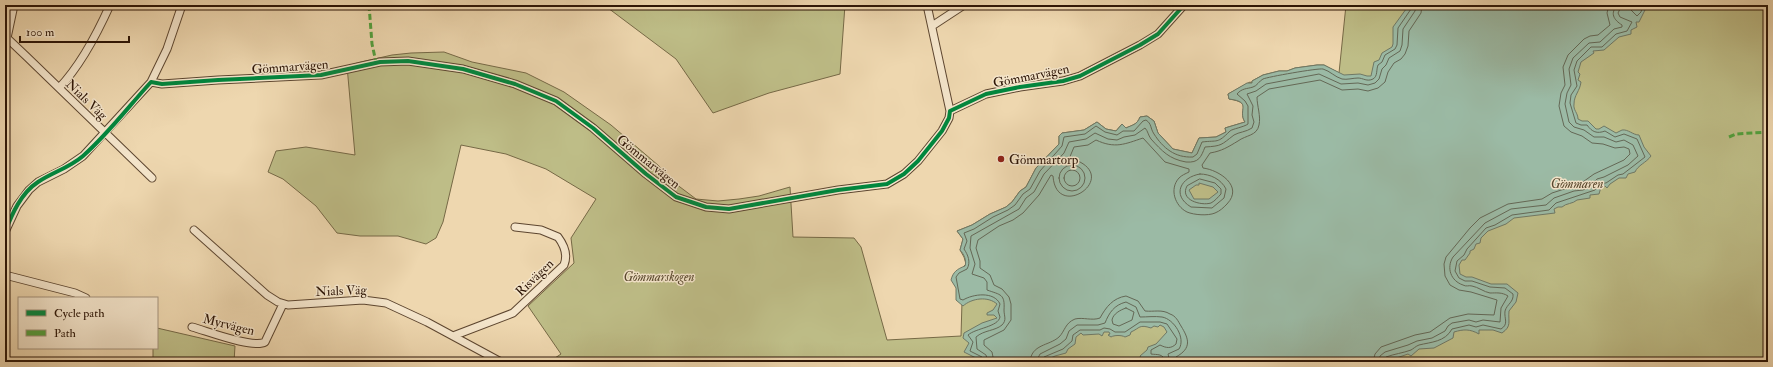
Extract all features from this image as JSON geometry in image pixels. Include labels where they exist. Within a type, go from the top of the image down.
[{"type":"street","points":[[6,38],[14,5]]},
{"type":"street","points":[[59,88],[71,74],[92,41],[110,5]]},
{"type":"street","points":[[5,232],[17,206],[29,190],[38,182],[76,161],[105,133],[151,82],[165,54],[182,5]]},
{"type":"street","points":[[927,5],[950,111]]},
{"type":"street","points":[[932,26],[964,5]]},
{"type":"street","name":"Gömmarvägen","points":[[151,82],[169,84],[321,75],[380,62],[408,61],[463,69],[515,84],[556,101],[593,128],[646,174],[676,197],[706,207],[729,208],[838,190],[887,184],[898,178],[918,162],[944,127],[949,118],[950,111],[986,94],[1020,87],[1063,82],[1080,76],[1158,34],[1184,5]]},
{"type":"street","name":"Nials Väg","points":[[6,38],[152,178]]},
{"type":"street","name":"Risvägen","points":[[453,336],[513,313],[564,265],[565,251],[558,237],[541,230],[515,227]]},
{"type":"street","points":[[194,230],[267,295],[283,304]]},
{"type":"street","points":[[5,275],[75,293],[84,297]]},
{"type":"street","name":"Nials Väg","points":[[283,304],[363,300],[393,305],[501,362]]},
{"type":"street","name":"Myrvägen","points":[[192,327],[245,342],[263,343],[268,337],[283,304]]},
{"type":"green space","points":[[604,5],[845,5],[840,74],[769,93],[713,113],[676,59]]},
{"type":"green space","name":"Gömmaren","points":[[1346,5],[1768,5],[1768,362],[549,362],[561,354],[528,306],[574,263],[571,238],[596,199],[546,169],[506,154],[461,145],[443,222],[436,238],[426,244],[398,236],[360,236],[337,233],[316,206],[283,179],[268,172],[276,151],[306,147],[355,155],[347,66],[392,55],[444,52],[472,62],[526,73],[564,92],[611,125],[659,166],[676,184],[696,199],[718,201],[739,199],[759,196],[790,187],[793,237],[854,238],[861,247],[887,340],[961,336],[963,267],[966,264],[960,250],[963,239],[957,231],[972,225],[990,214],[1006,207],[1012,202],[1020,191],[1026,187],[1036,168],[1059,144],[1059,136],[1062,133],[1084,130],[1097,122],[1106,129],[1116,131],[1122,124],[1126,128],[1136,123],[1140,117],[1147,116],[1154,121],[1158,133],[1173,149],[1192,153],[1199,138],[1216,137],[1226,132],[1225,128],[1245,122],[1243,118],[1243,105],[1237,101],[1229,99],[1228,94],[1250,82],[1252,83],[1252,81],[1263,75],[1317,65],[1324,65],[1339,73]]},
{"type":"green space","points":[[158,328],[235,346],[234,362],[153,362],[153,349],[158,349]]},
{"type":"water","name":"Gömmaren","points":[[1409,5],[1647,6],[1639,22],[1636,22],[1637,27],[1631,30],[1631,34],[1619,37],[1604,50],[1593,51],[1594,53],[1581,62],[1578,72],[1580,74],[1578,80],[1581,82],[1574,101],[1574,106],[1578,119],[1588,121],[1596,129],[1604,126],[1616,133],[1624,130],[1639,135],[1644,147],[1651,156],[1635,172],[1628,174],[1626,178],[1619,178],[1607,188],[1605,186],[1601,187],[1599,194],[1590,195],[1590,198],[1577,200],[1562,207],[1558,207],[1554,209],[1555,213],[1514,218],[1506,224],[1488,231],[1481,238],[1480,243],[1476,244],[1474,249],[1470,251],[1465,260],[1462,260],[1459,265],[1460,274],[1466,277],[1472,277],[1491,284],[1507,284],[1518,293],[1516,302],[1509,311],[1509,324],[1502,333],[1493,330],[1479,330],[1479,334],[1470,330],[1458,331],[1454,332],[1453,338],[1434,348],[1419,349],[1411,356],[1408,354],[1385,362],[1163,362],[1158,358],[1142,360],[1140,356],[1147,350],[1148,347],[1156,344],[1167,332],[1164,327],[1160,325],[1158,327],[1154,326],[1151,328],[1144,326],[1140,327],[1125,337],[1111,337],[1108,335],[1110,334],[1109,332],[1104,332],[1102,336],[1099,334],[1083,335],[1081,333],[1076,337],[1075,344],[1068,349],[1066,353],[1042,362],[984,362],[964,352],[969,343],[963,338],[964,333],[982,323],[997,318],[994,315],[987,315],[987,313],[993,310],[997,304],[993,301],[980,299],[971,301],[963,306],[956,300],[956,288],[951,280],[956,271],[965,266],[966,262],[960,250],[963,239],[957,231],[972,225],[990,214],[1006,207],[1012,202],[1020,191],[1026,187],[1036,168],[1059,144],[1059,136],[1062,133],[1084,130],[1097,122],[1106,129],[1116,131],[1122,124],[1126,128],[1136,123],[1140,117],[1147,116],[1154,121],[1158,133],[1173,149],[1192,153],[1199,138],[1216,137],[1226,132],[1225,128],[1245,122],[1242,114],[1242,104],[1236,100],[1229,99],[1228,94],[1247,83],[1252,83],[1252,81],[1263,75],[1317,65],[1324,65],[1344,75],[1360,74],[1371,76],[1374,62],[1379,60],[1382,53],[1392,47],[1393,27]],"holes":[[[1199,183],[1213,187],[1218,192],[1209,199],[1194,199],[1189,190],[1196,185],[1199,185]]]},
{"type":"marked path","points":[[369,5],[372,44],[376,62]]},
{"type":"marked path","points":[[1729,137],[1736,134],[1768,132]]},
{"type":"cycle path","points":[[5,232],[14,211],[27,192],[38,182],[72,164],[83,156],[110,129],[151,82],[162,84],[321,75],[380,62],[408,61],[463,69],[515,84],[556,101],[593,128],[646,174],[676,197],[706,207],[729,209],[838,190],[887,184],[904,174],[918,161],[942,131],[949,118],[950,111],[986,94],[1020,87],[1063,81],[1080,76],[1158,34],[1184,5]]},
{"type":"place","name":"Gömmartorp","points":[[1001,159]]},
{"type":"park label","name":"Gömmarskogen","points":[[659,276]]}]
